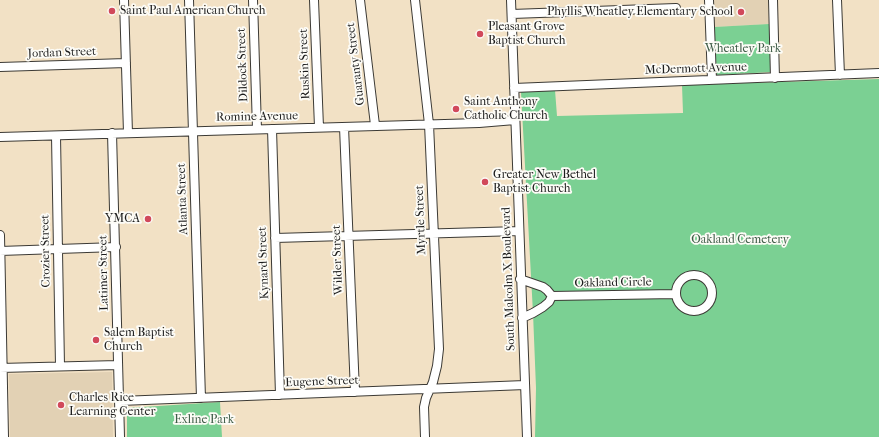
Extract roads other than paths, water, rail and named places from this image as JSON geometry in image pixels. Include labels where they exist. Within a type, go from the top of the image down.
[{"type":"street","points":[[124,0],[128,133]]},
{"type":"street","name":"Atlanta Street","points":[[189,0],[201,398]]},
{"type":"street","name":"Dildock Street","points":[[253,0],[257,130]]},
{"type":"street","name":"Ruskin Street","points":[[314,0],[319,127]]},
{"type":"street","name":"Guaranty Street","points":[[360,0],[375,125]]},
{"type":"street","name":"Myrtle Street","points":[[416,0],[429,124],[439,349],[433,382],[424,407],[425,437]]},
{"type":"street","name":"South Malcolm X Boulevard","points":[[511,0],[520,279],[527,437]]},
{"type":"street","points":[[709,0],[712,80]]},
{"type":"street","points":[[773,0],[775,78]]},
{"type":"street","points":[[837,0],[840,75]]},
{"type":"street","points":[[512,14],[676,8]]},
{"type":"street","name":"Jordan Street","points":[[0,67],[126,63]]},
{"type":"street","name":"McDermott Avenue","points":[[514,88],[879,73]]},
{"type":"street","name":"Romine Avenue","points":[[0,137],[257,130],[515,120]]},
{"type":"street","name":"Wilder Street","points":[[344,127],[355,392]]},
{"type":"street","name":"Kynard Street","points":[[272,129],[280,395]]},
{"type":"street","name":"Latimer Street","points":[[112,134],[120,437]]},
{"type":"street","name":"Crozier Street","points":[[56,136],[60,366]]},
{"type":"street","points":[[275,238],[519,231]]},
{"type":"street","points":[[0,235],[1,368],[4,437]]},
{"type":"street","points":[[0,251],[116,247]]},
{"type":"street","points":[[692,275],[705,279],[710,284],[713,292],[710,303],[698,312],[686,310],[679,305],[675,294],[679,282],[686,276],[692,275]]},
{"type":"street","points":[[520,279],[548,290],[552,296],[549,302],[543,307],[522,318]]},
{"type":"street","name":"Oakland Circle","points":[[552,296],[675,294]]},
{"type":"street","points":[[1,368],[118,364]]},
{"type":"street","name":"Eugene Street","points":[[120,401],[429,390],[525,385]]},
{"type":"place","name":"Saint Paul American Church","points":[[112,11]]},
{"type":"place","name":"Phyllis Wheatley Elementary School","points":[[741,12]]},
{"type":"place","name":"Pleasant Grove Baptist Church","points":[[480,34]]},
{"type":"place","name":"Saint Anthony Catholic Church","points":[[456,109]]},
{"type":"place","name":"Greater New Bethel Baptist Church","points":[[485,182]]},
{"type":"place","name":"YMCA","points":[[148,219]]},
{"type":"place","name":"Salem Baptist Church","points":[[96,340]]},
{"type":"place","name":"Charles Rice Learning Center","points":[[61,405]]},
{"type":"park label","name":"Wheatley Park","points":[[743,49]]},
{"type":"park label","name":"Oakland Cemetery","points":[[740,240]]},
{"type":"park label","name":"Exline Park","points":[[204,420]]}]
